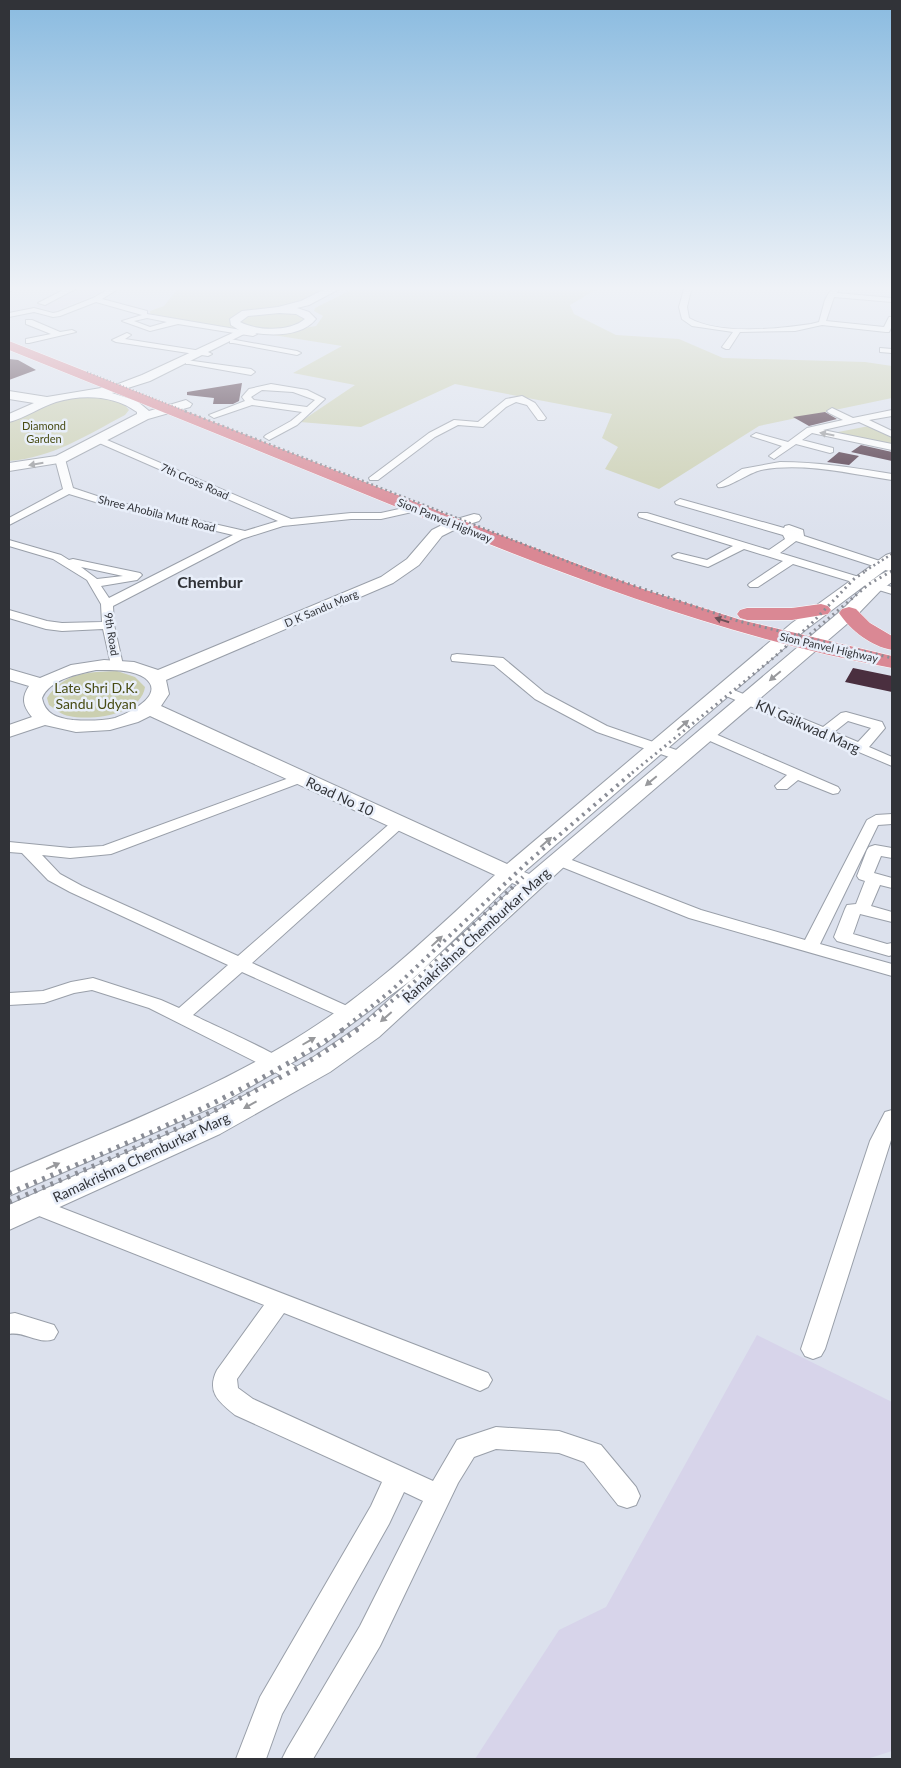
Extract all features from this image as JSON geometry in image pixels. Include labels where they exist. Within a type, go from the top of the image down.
[{"type":"highway","name":"Sion Panvel Highway","points":[[66,369],[98,382],[144,380]]},
{"type":"highway","name":"Sion Panvel Highway","points":[[109,369],[144,380],[183,410],[455,524],[639,594],[761,631],[770,639],[798,638],[892,648]]},
{"type":"highway","name":"Sion Panvel Highway","points":[[183,410],[214,415],[474,518],[655,585],[746,614],[798,638],[892,662]]},
{"type":"highway","points":[[144,416],[183,410]]},
{"type":"highway","points":[[746,614],[792,614],[821,610]]},
{"type":"highway","points":[[849,613],[856,623],[892,644]]},
{"type":"main road","points":[[73,394],[144,380],[171,369]]},
{"type":"main road","points":[[9,418],[47,401],[92,388],[98,382]]},
{"type":"main road","points":[[73,394],[111,396],[122,399],[143,410],[144,416]]},
{"type":"main road","points":[[9,395],[47,401]]},
{"type":"main road","points":[[9,467],[28,466],[60,458],[100,440],[144,416],[183,410]]},
{"type":"main road","name":"D K Sandu Marg","points":[[155,678],[388,580],[413,562],[438,533],[455,524],[474,518]]},
{"type":"main road","name":"Ramakrishna Chemburkar Marg","points":[[9,1185],[212,1096],[314,1039],[405,972],[520,879],[558,860],[616,811],[748,699],[821,610],[859,581],[888,578]]},
{"type":"main road","name":"Ramakrishna Chemburkar Marg","points":[[9,1218],[210,1127],[321,1065],[370,1031],[430,978],[593,802],[724,690],[798,638],[849,613],[888,578]]},
{"type":"main road","points":[[96,665],[117,665],[133,667],[155,678],[160,686],[160,693],[156,701],[149,708],[135,716],[97,726],[59,724],[45,719],[36,711],[32,702],[34,693],[42,684],[56,675],[96,665]]},
{"type":"main road","points":[[9,674],[42,684]]},
{"type":"main road","name":"Road No 10","points":[[149,708],[520,879]]},
{"type":"main road","points":[[9,731],[45,719]]},
{"type":"main road","points":[[593,802],[616,811]]},
{"type":"street","points":[[231,369],[251,372]]},
{"type":"street","points":[[251,402],[246,397],[248,393],[258,389],[287,388],[321,399],[294,423],[269,436]]},
{"type":"street","points":[[374,478],[432,435],[457,422],[480,425],[513,399],[523,399],[530,403],[541,418]]},
{"type":"street","points":[[214,415],[251,402],[310,410]]},
{"type":"street","points":[[880,406],[892,412]]},
{"type":"street","points":[[832,411],[892,434]]},
{"type":"street","points":[[774,456],[810,430],[892,412]]},
{"type":"street","points":[[810,430],[892,447]]},
{"type":"street","points":[[756,436],[830,450]]},
{"type":"street","name":"7th Cross Road","points":[[100,440],[289,522]]},
{"type":"street","points":[[848,451],[861,440]]},
{"type":"street","points":[[9,522],[68,490],[60,458]]},
{"type":"street","points":[[722,485],[745,471],[776,467],[837,469],[892,477]]},
{"type":"street","name":"Shree Ahobila Mutt Road","points":[[68,490],[106,502],[246,535]]},
{"type":"street","points":[[680,502],[732,517],[763,522],[799,532],[799,538],[888,578]]},
{"type":"street","name":"7th Cross Road","points":[[108,604],[246,535],[289,522],[351,516],[381,516],[417,508]]},
{"type":"street","points":[[682,522],[703,509]]},
{"type":"street","points":[[643,515],[859,581]]},
{"type":"street","points":[[711,532],[732,517]]},
{"type":"street","points":[[753,533],[763,522]]},
{"type":"street","points":[[763,522],[788,533],[792,537],[792,540],[771,554]]},
{"type":"street","name":"9th Road","points":[[9,543],[62,560],[91,578],[108,604],[108,625],[117,665]]},
{"type":"street","points":[[723,556],[705,550],[683,557],[708,564],[744,546]]},
{"type":"street","points":[[62,560],[136,575],[133,578],[94,583]]},
{"type":"street","points":[[754,584],[792,560]]},
{"type":"street","points":[[9,614],[46,625],[62,627],[108,625]]},
{"type":"street","points":[[458,658],[498,661],[540,696],[602,729],[680,756]]},
{"type":"street","name":"KN Gaikwad Marg","points":[[724,690],[828,730]]},
{"type":"street","points":[[828,730],[864,744]]},
{"type":"street","points":[[706,734],[833,790]]},
{"type":"street","name":"KN Gaikwad Marg","points":[[864,744],[892,762]]},
{"type":"street","points":[[782,786],[797,774]]},
{"type":"street","points":[[9,847],[70,853],[105,851],[300,778]]},
{"type":"street","points":[[862,909],[862,870],[872,823],[876,820],[892,819]]},
{"type":"street","points":[[180,1017],[399,823]]},
{"type":"street","points":[[28,850],[54,876],[76,889],[350,1014]]},
{"type":"street","points":[[810,946],[824,919],[875,850],[892,853]]},
{"type":"street","points":[[558,860],[695,914],[892,970]]},
{"type":"street","points":[[862,870],[892,883]]},
{"type":"street","points":[[892,917],[862,909],[853,909],[843,937],[889,950],[892,948]]},
{"type":"street","points":[[824,919],[847,925]]},
{"type":"street","points":[[860,961],[866,944]]},
{"type":"street","points":[[9,999],[44,997],[71,988],[93,984],[155,1004],[273,1062],[299,1078]]},
{"type":"street","points":[[813,1349],[880,1141],[892,1117]]},
{"type":"street","points":[[36,1206],[480,1380]]},
{"type":"street","points":[[280,1301],[225,1377],[226,1394],[244,1407],[439,1496]]},
{"type":"street","points":[[9,1324],[15,1323],[46,1332]]},
{"type":"street","points":[[297,1759],[370,1636],[439,1496],[466,1448],[496,1438],[559,1442],[592,1453],[627,1496]]},
{"type":"street","points":[[251,1759],[270,1707],[380,1515],[398,1477]]},
{"type":"shaded area","points":[[757,1335],[892,1402],[892,1751],[867,1759],[475,1759],[559,1630],[606,1607]]},
{"type":"green space","points":[[301,369],[892,369],[892,398],[759,426],[659,489],[605,469],[618,447],[602,438],[612,414],[455,384],[361,427],[300,422],[355,385],[293,373]]},
{"type":"green space","name":"Diamond Garden","points":[[91,396],[117,401],[129,410],[125,415],[83,438],[55,450],[25,459],[9,461],[9,422],[56,401]]},
{"type":"green space","points":[[874,425],[892,434],[892,445],[833,433]]},
{"type":"green space","name":"Late Shri D.K. Sandu Udyan","points":[[117,671],[135,677],[145,687],[142,696],[135,704],[125,710],[90,718],[69,716],[49,705],[47,698],[54,689],[69,678],[87,673]]},
{"type":"building","points":[[9,369],[36,370],[9,380]]},
{"type":"building","points":[[242,383],[239,401],[233,404],[213,404],[214,398],[187,395],[187,392]]},
{"type":"building","points":[[825,412],[837,419],[809,426],[793,417]]},
{"type":"building","points":[[861,445],[892,452],[892,461],[851,452]]},
{"type":"building","points":[[839,452],[859,456],[849,465],[827,462]]},
{"type":"building","points":[[853,668],[892,676],[892,692],[845,682]]},
{"type":"railway","points":[[87,372],[188,412]]},
{"type":"railway","points":[[185,411],[592,571]]},
{"type":"railway","points":[[865,571],[892,554]]},
{"type":"railway","points":[[588,570],[738,621],[798,635]]},
{"type":"railway","points":[[798,635],[854,579],[867,570]]},
{"type":"railway","points":[[806,637],[869,584],[892,571]]},
{"type":"railway","points":[[632,773],[798,635]]},
{"type":"railway","points":[[798,635],[806,637]]},
{"type":"railway","points":[[796,646],[806,637]]},
{"type":"railway","points":[[806,637],[892,658]]},
{"type":"railway","points":[[342,1030],[392,990],[529,861],[633,772]]},
{"type":"railway","points":[[356,1030],[409,987],[523,877]]},
{"type":"railway","points":[[9,1193],[95,1157],[222,1099],[264,1077],[344,1029]]},
{"type":"railway","points":[[9,1202],[124,1153],[236,1100],[278,1079],[358,1029]]},
{"type":"district","name":"Chembur","points":[[210,581]]}]
